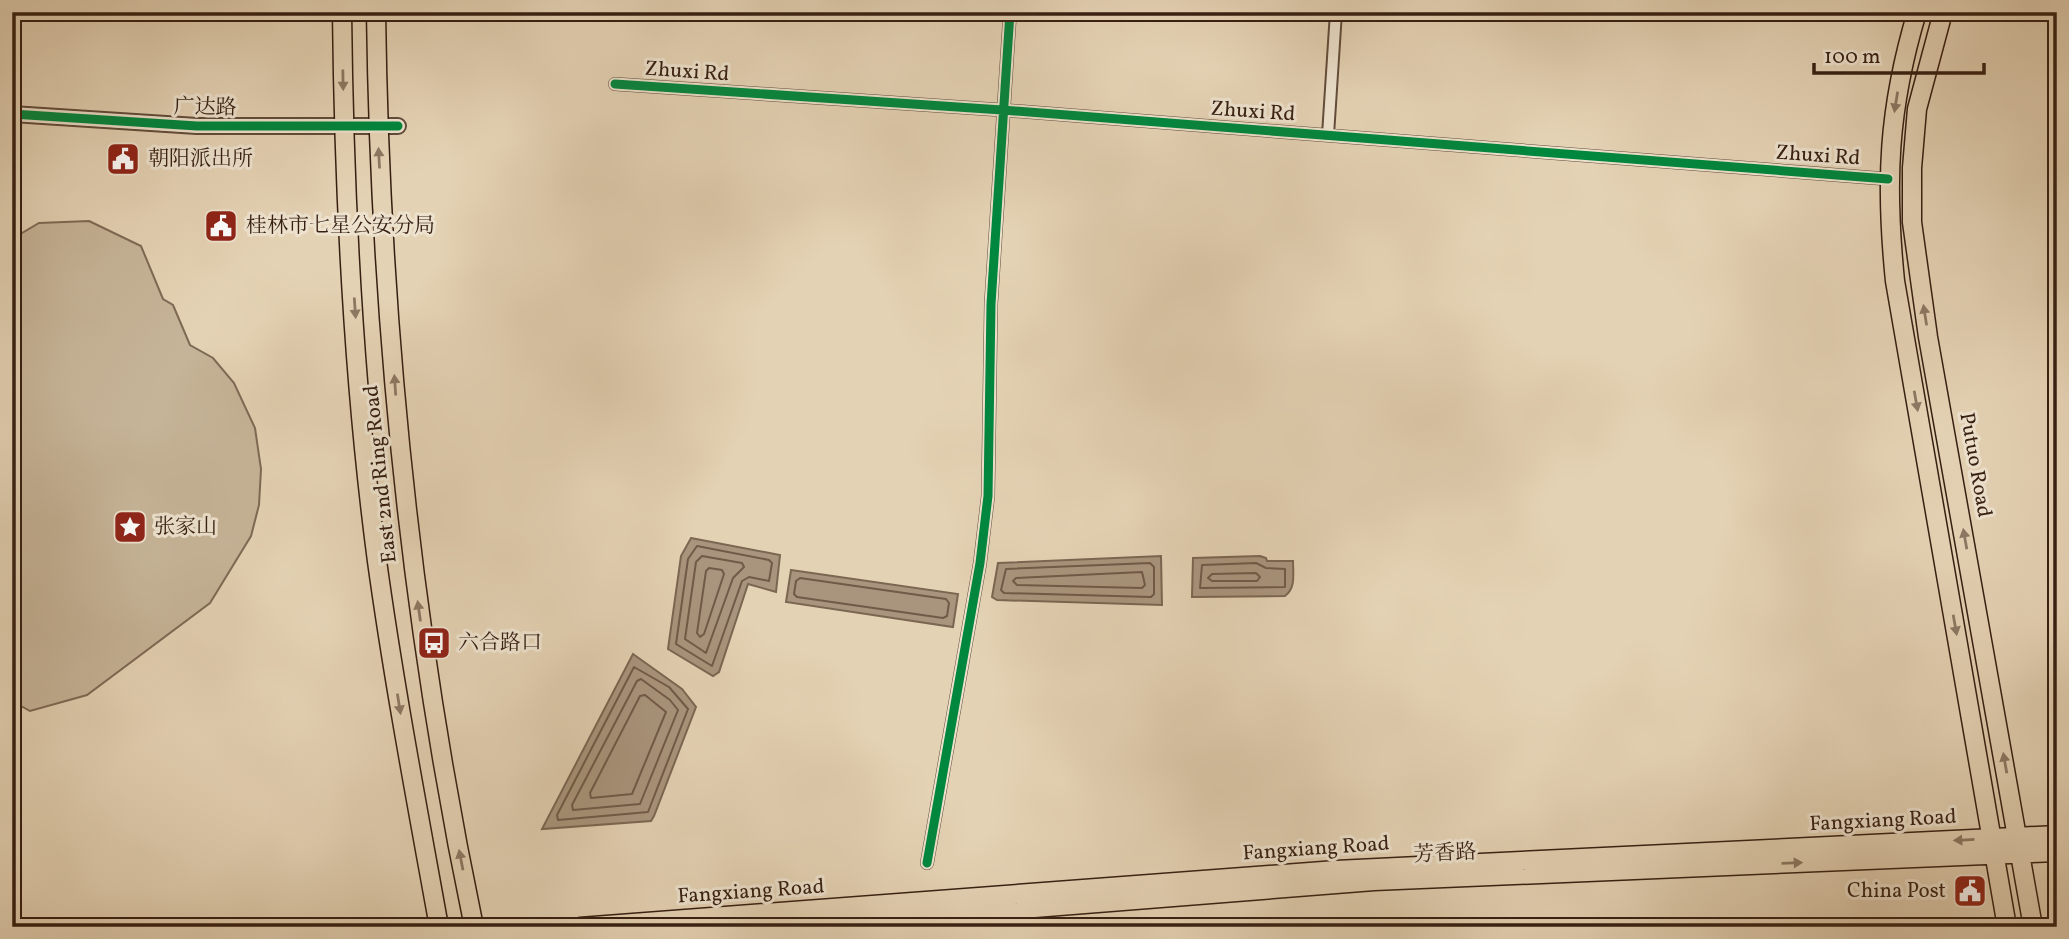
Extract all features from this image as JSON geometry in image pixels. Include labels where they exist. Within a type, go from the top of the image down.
[{"type":"main road","name":"East 2nd Ring Road","points":[[342,12],[344,128],[364,442],[377,560],[412,786],[439,927]]},
{"type":"main road","name":"East 2nd Ring Road","points":[[376,12],[378,127],[398,439],[411,556],[445,780],[474,927]]},
{"type":"main road","points":[[1917,12],[1904,57],[1895,106],[1888,179],[1895,281],[2007,927]]},
{"type":"main road","name":"Putuo Road","points":[[1943,12],[1917,109],[1912,167],[1912,222],[1928,337],[2033,927]]},
{"type":"main road","name":"Fangxiang Road","points":[[580,927],[1336,870],[1994,848],[2019,845],[2057,835]]},
{"type":"main road","points":[[2019,845],[2057,852]]},
{"type":"main road","name":"芳香路","points":[[795,927],[1374,881],[1994,848]]},
{"type":"street","points":[[927,863],[980,563],[988,496],[991,304],[1010,12]]},
{"type":"street","points":[[1328,135],[1336,12]]},
{"type":"street","name":"Zhuxi Rd","points":[[615,84],[1002,110],[1888,179]]},
{"type":"street","name":"广达路","points":[[12,114],[197,126],[398,126]]},
{"type":"shaded area","points":[[89,221],[141,246],[163,299],[173,305],[190,345],[213,358],[234,383],[255,428],[261,469],[259,505],[251,536],[210,603],[87,695],[30,711],[12,701],[12,239],[39,223]]},
{"type":"water","points":[[691,538],[780,555],[776,592],[748,584],[719,672],[713,676],[668,649],[681,556]]},
{"type":"water","points":[[1161,556],[1162,605],[997,600],[992,597],[998,563]]},
{"type":"water","points":[[1260,556],[1267,561],[1293,561],[1292,585],[1285,596],[1192,597],[1193,558]]},
{"type":"water","points":[[791,570],[958,594],[953,627],[786,602]]},
{"type":"water","points":[[633,654],[682,689],[696,707],[654,816],[651,821],[542,829]]},
{"type":"cycle path","points":[[927,863],[980,563],[988,496],[991,304],[1010,12]]},
{"type":"cycle path","points":[[615,84],[1002,110],[1888,179]]},
{"type":"cycle path","points":[[12,114],[197,126],[398,126]]},
{"type":"place","name":"朝阳派出所","points":[[123,159]]},
{"type":"place","name":"桂林市七星公安分局","points":[[221,226]]},
{"type":"place","name":"张家山","points":[[130,527]]},
{"type":"place","name":"六合路口","points":[[434,643]]},
{"type":"place","name":"China Post","points":[[1970,891]]}]
